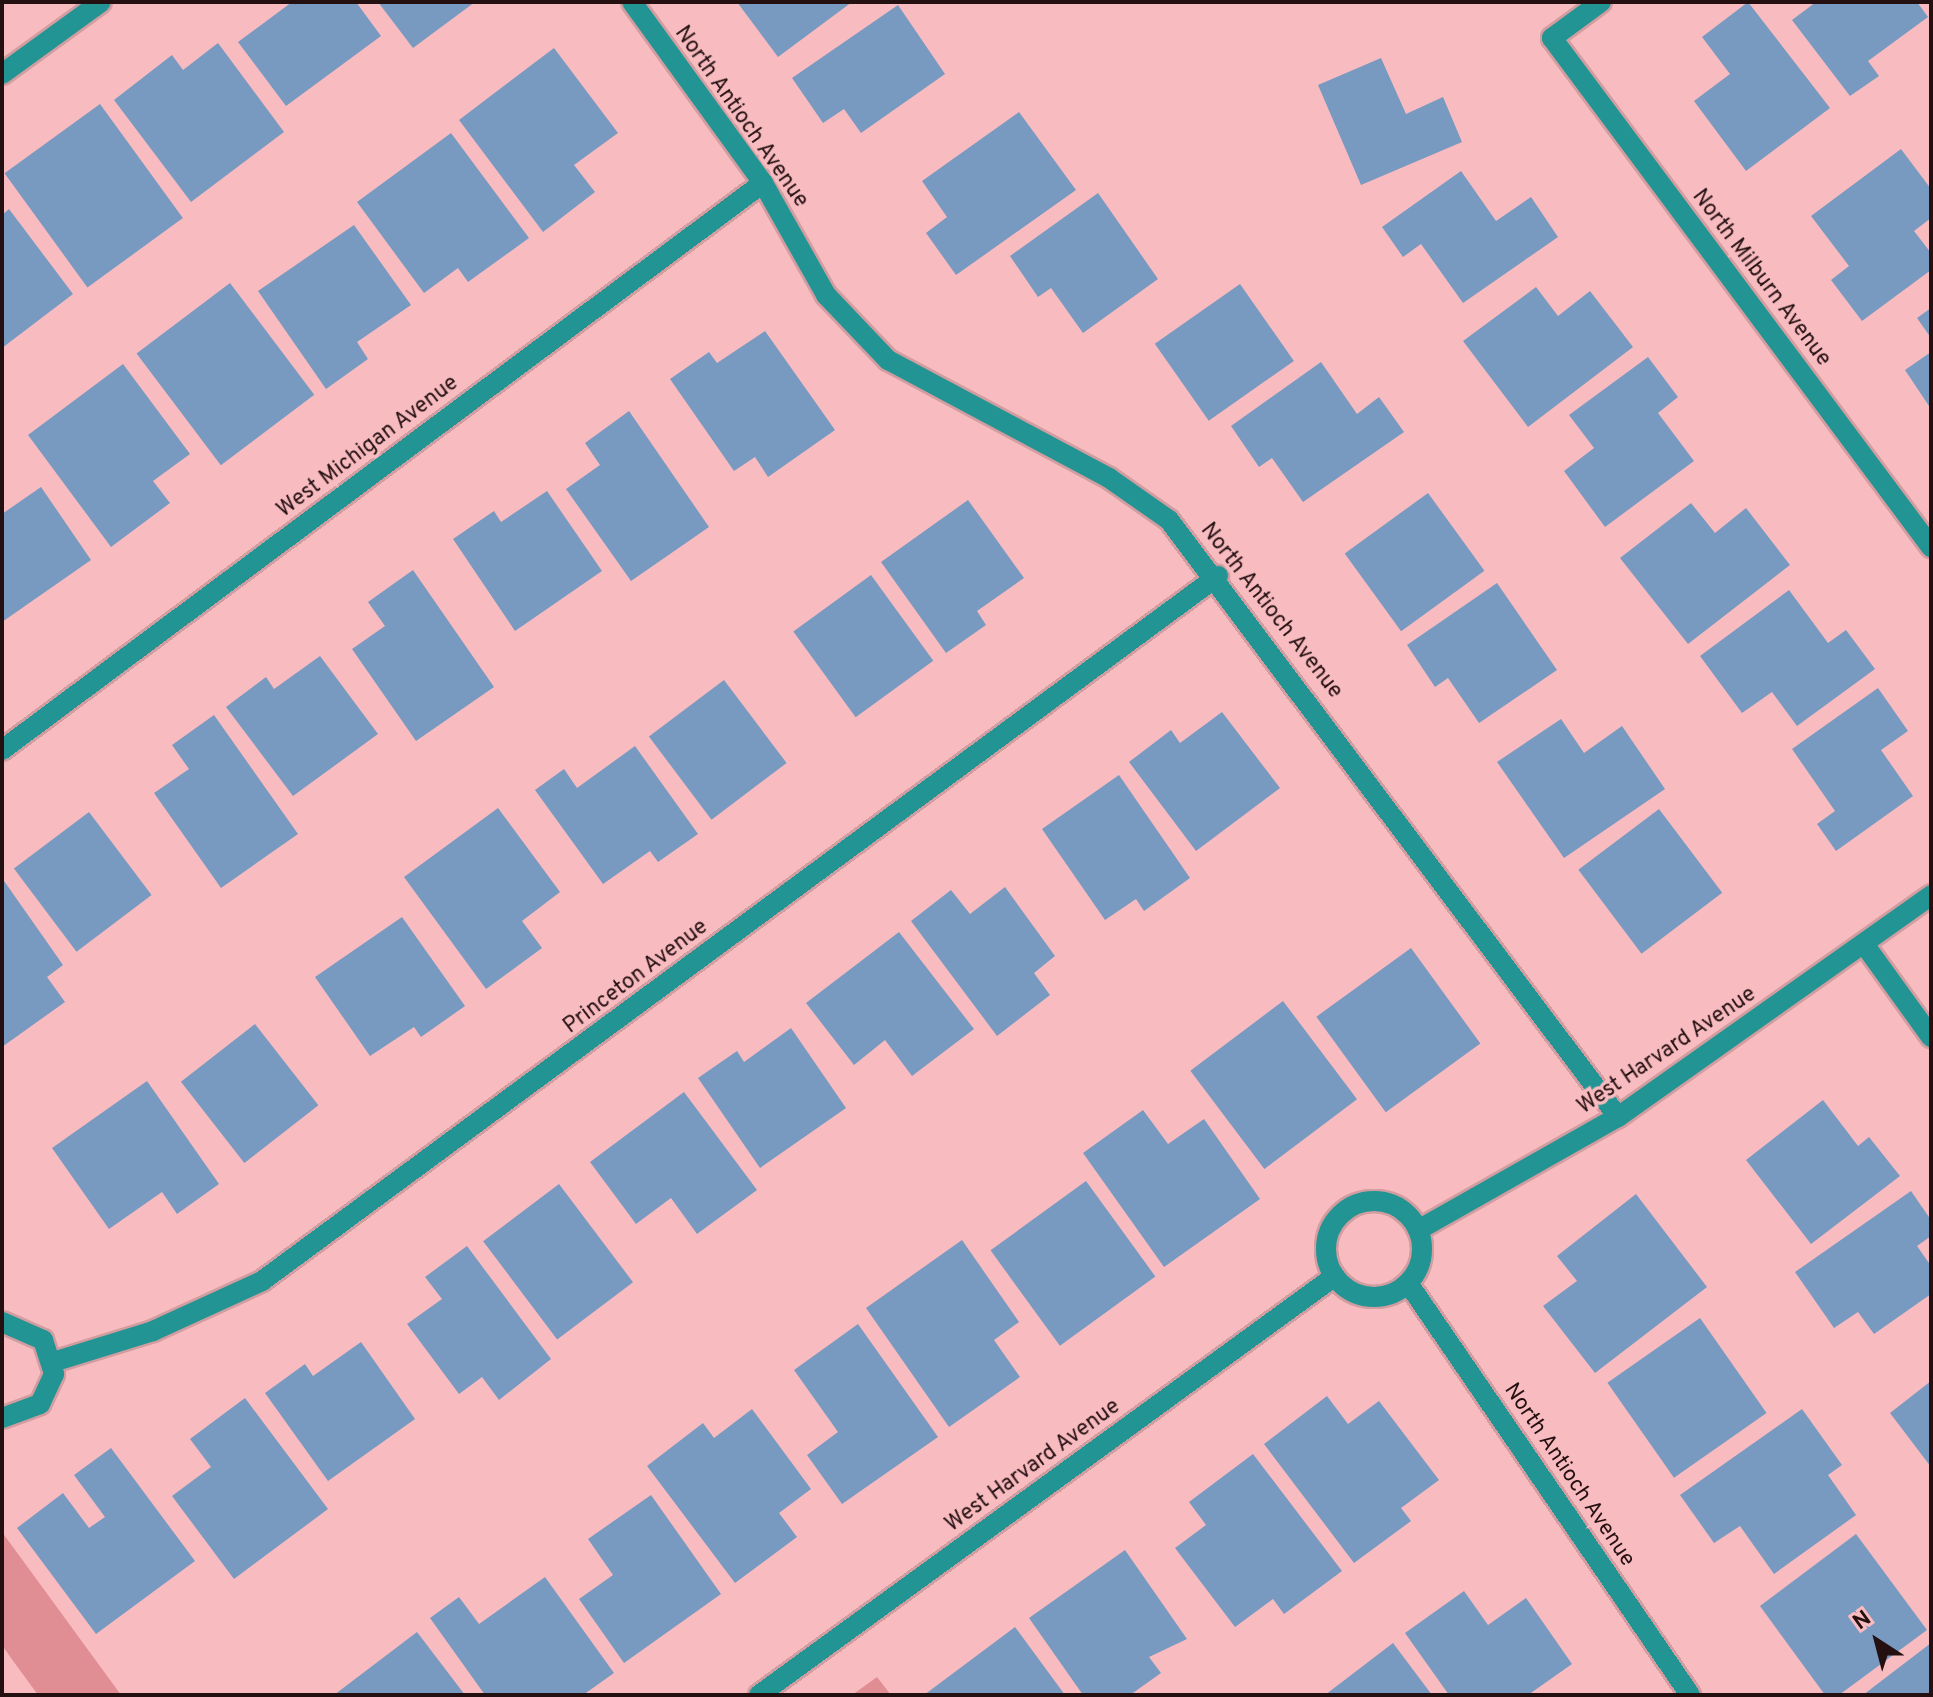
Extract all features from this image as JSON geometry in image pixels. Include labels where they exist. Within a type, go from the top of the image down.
[{"type":"street","points":[[2,74],[101,2]]},
{"type":"street","name":"North Antioch Avenue","points":[[632,2],[763,183],[826,295],[888,360],[1109,478],[1169,520],[1218,576],[1618,1117]]},
{"type":"street","name":"North Milburn Avenue","points":[[1601,2],[1552,38],[1931,547]]},
{"type":"street","name":"West Michigan Avenue","points":[[2,750],[763,183]]},
{"type":"street","name":"Princeton Avenue","points":[[53,1362],[153,1331],[262,1281],[1218,576]]},
{"type":"street","name":"West Harvard Avenue","points":[[1418,1230],[1618,1117],[1931,895]]},
{"type":"street","points":[[1864,944],[1931,1037]]},
{"type":"street","points":[[1383,1202],[1418,1230],[1422,1258],[1408,1283],[1370,1297],[1335,1276],[1326,1246],[1351,1207],[1383,1202]]},
{"type":"street","name":"West Harvard Avenue","points":[[759,1695],[1335,1276]]},
{"type":"street","name":"North Antioch Avenue","points":[[1408,1283],[1690,1695]]},
{"type":"street","points":[[2,1322],[34,1331],[53,1362],[40,1404],[2,1418]]},
{"type":"shaded area","points":[[2,1532],[121,1695],[38,1695],[2,1645]]},
{"type":"shaded area","points":[[877,1677],[891,1695],[852,1695]]},
{"type":"building","points":[[292,2],[356,2],[381,36],[286,106],[238,42]]},
{"type":"building","points":[[378,2],[475,2],[413,48]]},
{"type":"building","points":[[737,2],[852,2],[778,57]]},
{"type":"building","points":[[1748,2],[1830,108],[1746,171],[1694,101],[1730,74],[1702,37]]},
{"type":"building","points":[[1816,2],[1917,2],[1928,17],[1868,61],[1879,76],[1850,96],[1792,20]]},
{"type":"building","points":[[898,5],[945,74],[861,133],[844,109],[823,123],[792,78]]},
{"type":"building","points":[[218,43],[284,132],[191,202],[114,100],[172,55],[183,70]]},
{"type":"building","points":[[554,48],[618,133],[574,165],[595,192],[543,232],[459,120]]},
{"type":"building","points":[[1381,58],[1406,114],[1443,97],[1462,142],[1361,185],[1318,85]]},
{"type":"building","points":[[100,104],[183,218],[87,287],[5,173]]},
{"type":"building","points":[[1019,112],[1076,190],[956,275],[926,233],[947,217],[922,181]]},
{"type":"building","points":[[451,133],[529,238],[468,282],[458,268],[424,293],[357,202]]},
{"type":"building","points":[[1901,149],[1931,189],[1931,218],[1914,231],[1931,253],[1931,270],[1862,321],[1831,280],[1849,266],[1811,216]]},
{"type":"building","points":[[1461,171],[1496,221],[1531,197],[1558,237],[1463,303],[1421,244],[1403,257],[1382,227]]},
{"type":"building","points":[[1098,193],[1158,279],[1083,333],[1051,288],[1038,297],[1010,256]]},
{"type":"building","points":[[9,209],[73,294],[2,348],[2,215]]},
{"type":"building","points":[[354,225],[411,305],[357,342],[368,359],[326,389],[258,291]]},
{"type":"building","points":[[230,283],[314,395],[221,465],[137,353]]},
{"type":"building","points":[[1240,284],[1294,361],[1209,421],[1155,344]]},
{"type":"building","points":[[1536,287],[1558,316],[1590,291],[1633,347],[1528,427],[1463,341]]},
{"type":"building","points":[[1931,308],[1931,338],[1917,318]]},
{"type":"building","points":[[765,331],[835,430],[768,477],[755,457],[734,471],[670,379],[709,352],[717,363]]},
{"type":"building","points":[[1931,352],[1931,409],[1905,370]]},
{"type":"building","points":[[1648,357],[1678,397],[1658,413],[1694,461],[1605,527],[1564,471],[1594,448],[1569,415]]},
{"type":"building","points":[[1321,362],[1357,414],[1379,397],[1404,432],[1303,502],[1272,458],[1259,467],[1231,426]]},
{"type":"building","points":[[123,364],[190,454],[153,481],[170,503],[111,547],[28,435]]},
{"type":"building","points":[[629,411],[709,527],[631,581],[566,489],[600,465],[585,443]]},
{"type":"building","points":[[41,487],[91,560],[2,622],[2,514]]},
{"type":"building","points":[[547,491],[602,571],[515,631],[453,539],[494,511],[501,522]]},
{"type":"building","points":[[1428,493],[1484,571],[1401,631],[1345,554]]},
{"type":"building","points":[[968,500],[1024,578],[977,611],[986,625],[946,653],[881,562]]},
{"type":"building","points":[[1691,503],[1715,533],[1746,508],[1790,565],[1688,644],[1620,558]]},
{"type":"building","points":[[413,570],[494,687],[416,741],[352,649],[385,626],[368,602]]},
{"type":"building","points":[[871,575],[933,661],[856,717],[793,631]]},
{"type":"building","points":[[1497,583],[1557,670],[1479,723],[1448,678],[1435,687],[1407,645]]},
{"type":"building","points":[[1789,590],[1828,643],[1846,630],[1875,669],[1797,726],[1772,692],[1742,713],[1700,656]]},
{"type":"building","points":[[320,656],[378,734],[293,796],[226,707],[266,677],[274,689]]},
{"type":"building","points":[[724,680],[787,763],[712,820],[649,737]]},
{"type":"building","points":[[1878,688],[1908,731],[1881,750],[1913,796],[1836,851],[1817,824],[1835,811],[1792,749]]},
{"type":"building","points":[[1222,712],[1280,788],[1196,851],[1129,762],[1171,730],[1180,743]]},
{"type":"building","points":[[214,715],[298,834],[221,888],[154,793],[189,769],[172,745]]},
{"type":"building","points":[[1561,719],[1584,753],[1622,726],[1665,789],[1564,858],[1497,762]]},
{"type":"building","points":[[635,746],[698,834],[658,862],[650,851],[603,884],[535,790],[564,769],[577,788]]},
{"type":"building","points":[[1119,775],[1190,878],[1144,911],[1136,899],[1105,920],[1042,829]]},
{"type":"building","points":[[498,808],[560,892],[522,921],[542,948],[486,989],[404,877]]},
{"type":"building","points":[[1659,809],[1722,893],[1642,954],[1578,870]]},
{"type":"building","points":[[89,812],[152,895],[77,952],[14,869]]},
{"type":"building","points":[[2,878],[63,965],[47,977],[65,1002],[2,1047]]},
{"type":"building","points":[[1005,887],[1055,956],[1034,973],[1050,995],[997,1036],[911,921],[951,890],[970,914]]},
{"type":"building","points":[[402,917],[465,1006],[421,1037],[414,1027],[370,1056],[315,977]]},
{"type":"building","points":[[899,932],[974,1029],[912,1076],[885,1040],[854,1065],[806,1003]]},
{"type":"building","points":[[1411,948],[1480,1043],[1386,1112],[1316,1017]]},
{"type":"building","points":[[1283,1001],[1357,1099],[1264,1169],[1190,1071]]},
{"type":"building","points":[[255,1024],[318,1105],[244,1163],[181,1082]]},
{"type":"building","points":[[791,1028],[846,1108],[760,1168],[698,1078],[737,1051],[744,1062]]},
{"type":"building","points":[[147,1081],[219,1184],[177,1214],[162,1192],[109,1229],[52,1148]]},
{"type":"building","points":[[684,1092],[757,1190],[697,1234],[671,1198],[636,1224],[590,1162]]},
{"type":"building","points":[[1823,1100],[1858,1146],[1869,1137],[1900,1176],[1811,1244],[1746,1160]]},
{"type":"building","points":[[1143,1110],[1168,1144],[1204,1119],[1260,1199],[1164,1267],[1083,1153]]},
{"type":"building","points":[[1086,1181],[1155,1276],[1060,1346],[991,1250]]},
{"type":"building","points":[[559,1184],[633,1282],[557,1339],[483,1241]]},
{"type":"building","points":[[1911,1191],[1931,1220],[1931,1236],[1917,1246],[1931,1266],[1931,1294],[1874,1334],[1858,1312],[1834,1328],[1795,1272]]},
{"type":"building","points":[[1636,1194],[1707,1287],[1595,1373],[1543,1306],[1577,1281],[1557,1256]]},
{"type":"building","points":[[962,1240],[1019,1322],[994,1340],[1020,1377],[949,1427],[866,1308]]},
{"type":"building","points":[[467,1246],[551,1359],[499,1400],[482,1377],[459,1394],[407,1324],[442,1299],[425,1277]]},
{"type":"building","points":[[1700,1318],[1767,1413],[1674,1478],[1607,1383]]},
{"type":"building","points":[[858,1324],[938,1437],[842,1504],[807,1455],[838,1432],[794,1370]]},
{"type":"building","points":[[361,1342],[415,1419],[328,1481],[265,1393],[305,1364],[313,1376]]},
{"type":"building","points":[[1931,1381],[1931,1467],[1890,1413]]},
{"type":"building","points":[[1327,1396],[1348,1424],[1379,1401],[1439,1480],[1401,1508],[1411,1521],[1354,1563],[1264,1444]]},
{"type":"building","points":[[245,1398],[328,1509],[234,1579],[172,1496],[211,1467],[190,1439]]},
{"type":"building","points":[[752,1409],[811,1489],[779,1513],[797,1537],[735,1583],[647,1466],[703,1423],[714,1438]]},
{"type":"building","points":[[1802,1409],[1842,1465],[1828,1475],[1856,1515],[1774,1574],[1740,1526],[1714,1543],[1680,1495]]},
{"type":"building","points":[[111,1448],[195,1561],[96,1634],[17,1528],[63,1493],[89,1528],[105,1517],[74,1475]]},
{"type":"building","points":[[1253,1454],[1342,1571],[1284,1614],[1273,1599],[1235,1627],[1175,1548],[1206,1525],[1189,1502]]},
{"type":"building","points":[[651,1495],[721,1594],[624,1663],[579,1599],[613,1575],[588,1539]]},
{"type":"building","points":[[1856,1534],[1927,1630],[1839,1695],[1825,1695],[1760,1606]]},
{"type":"building","points":[[1125,1550],[1187,1639],[1149,1657],[1161,1673],[1130,1695],[1083,1695],[1029,1618]]},
{"type":"building","points":[[545,1577],[614,1673],[583,1695],[485,1695],[430,1618],[459,1597],[479,1624]]},
{"type":"building","points":[[1464,1591],[1488,1625],[1526,1598],[1572,1664],[1528,1695],[1449,1695],[1405,1633]]},
{"type":"building","points":[[1015,1627],[1065,1695],[924,1695]]},
{"type":"building","points":[[417,1632],[465,1695],[334,1695]]},
{"type":"building","points":[[1393,1643],[1432,1695],[1325,1695]]},
{"type":"building","points":[[1931,1643],[1931,1695],[1863,1695]]}]
